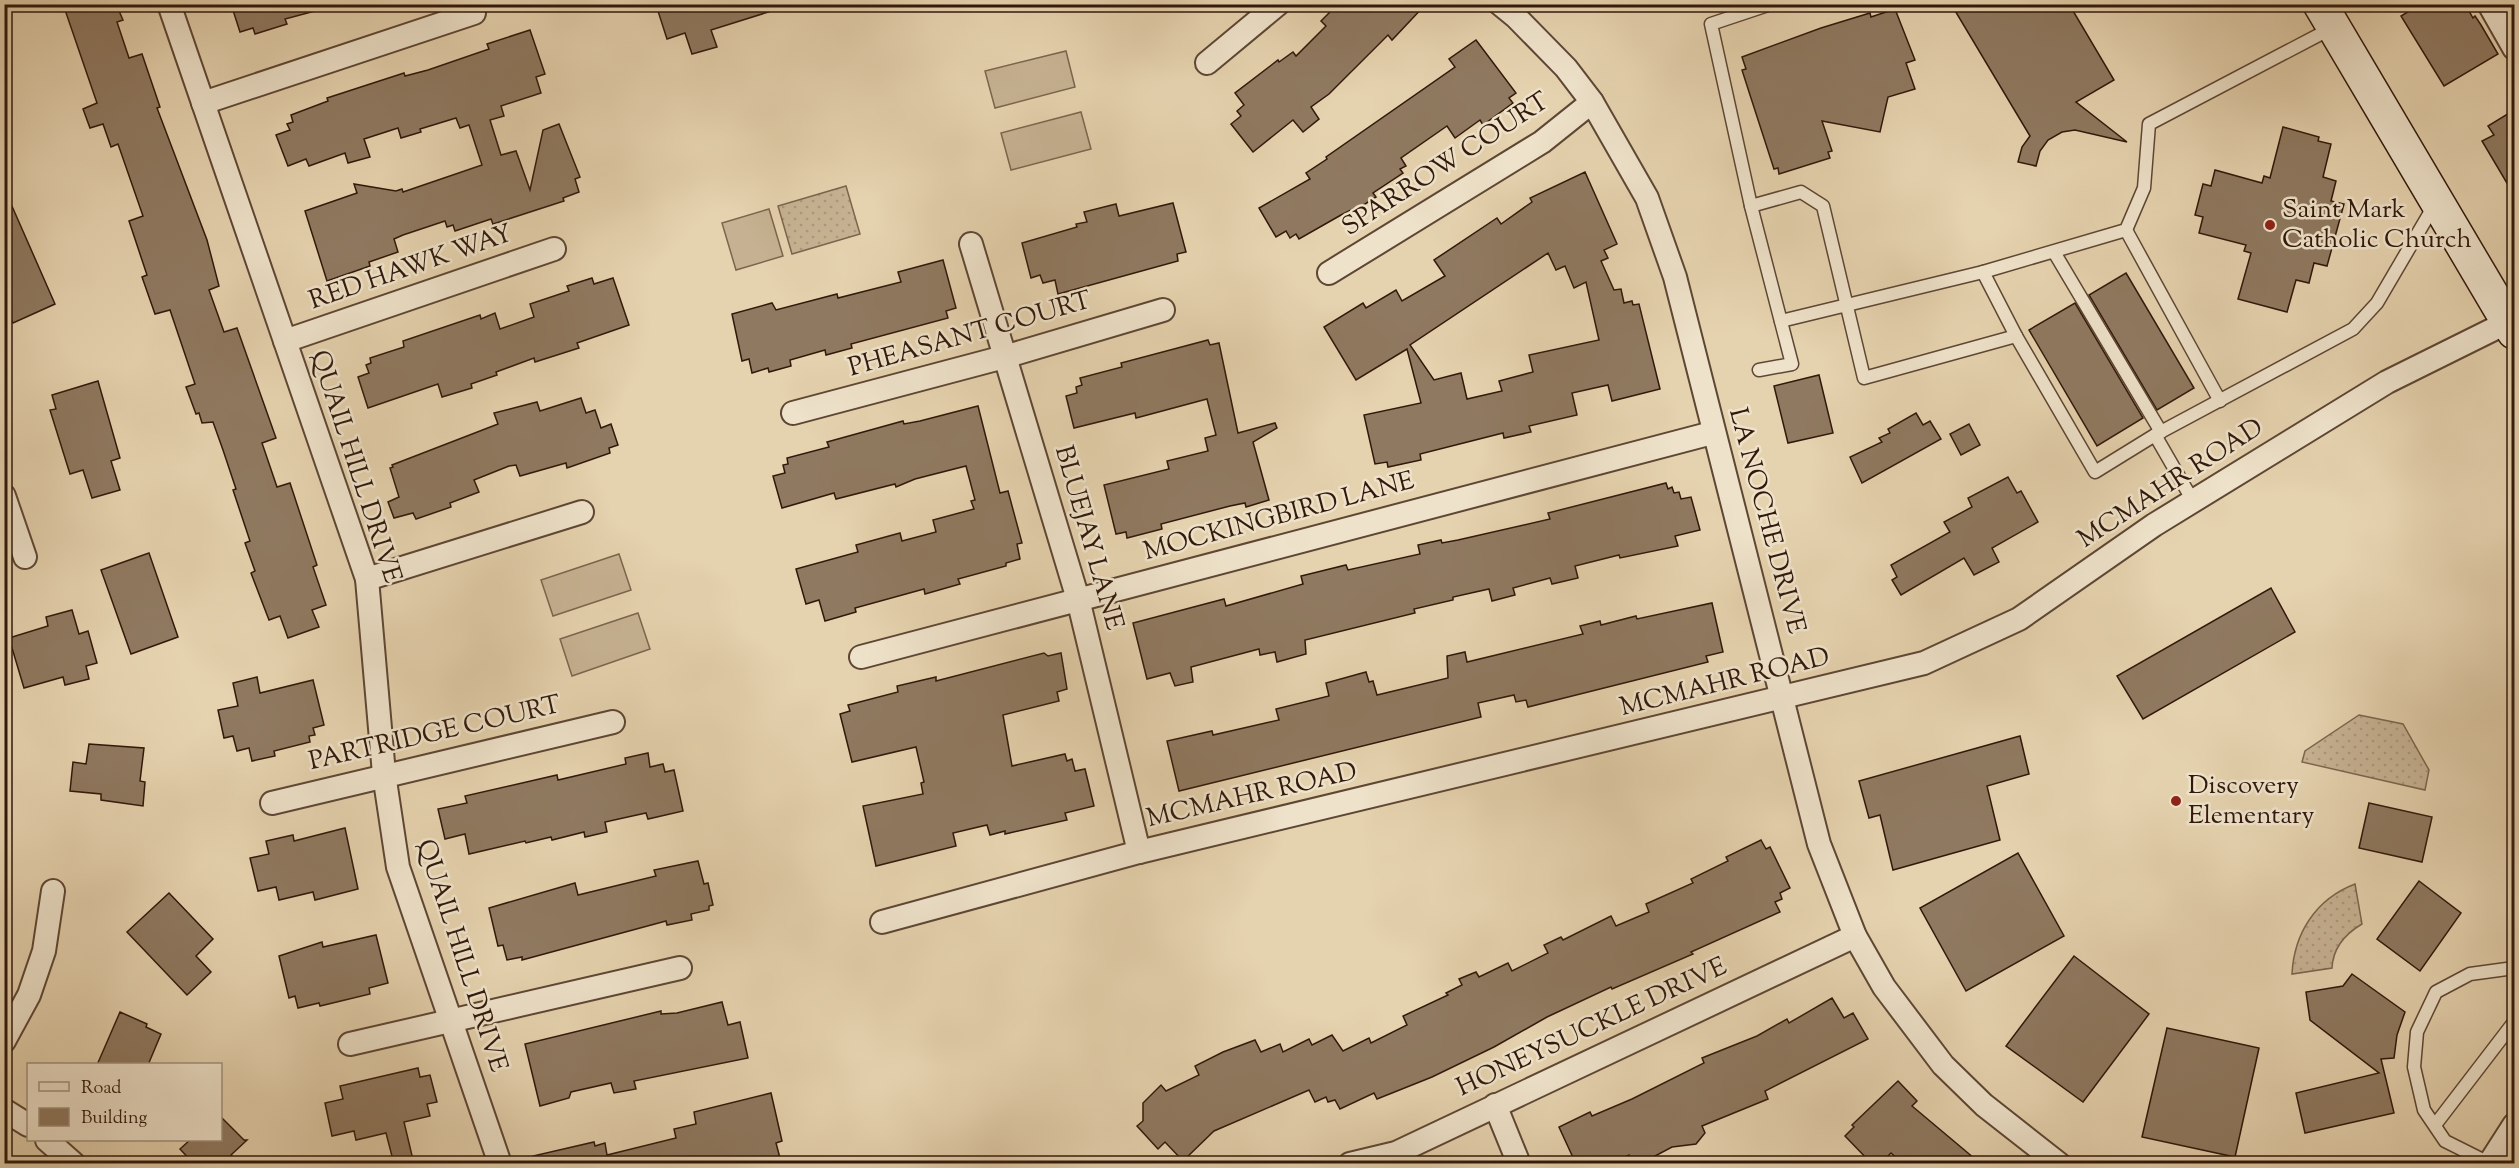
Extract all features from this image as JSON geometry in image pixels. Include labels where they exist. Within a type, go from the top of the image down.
[{"type":"main road","points":[[2327,16],[2511,327]]},
{"type":"street","name":"QUAIL HILL DRIVE","points":[[169,4],[367,579],[384,774],[398,867],[500,1164]]},
{"type":"street","points":[[1207,63],[1278,4]]},
{"type":"street","name":"LA NOCHE DRIVE","points":[[1500,4],[1516,17],[1566,68],[1592,102],[1647,198],[1675,278],[1712,433],[1784,698],[1819,844],[1855,936],[1884,987],[1943,1065],[1984,1105],[2059,1164]]},
{"type":"street","points":[[2488,4],[2514,48]]},
{"type":"street","points":[[203,103],[474,13]]},
{"type":"street","name":"SPARROW COURT","points":[[1329,273],[1542,142],[1592,102]]},
{"type":"street","name":"BLUEJAY LANE","points":[[971,243],[1078,599],[1140,852]]},
{"type":"street","name":"RED HAWK WAY","points":[[285,341],[554,249]]},
{"type":"street","name":"PHEASANT COURT","points":[[793,413],[1004,357],[1163,310]]},
{"type":"street","name":"MCMAHR ROAD","points":[[882,922],[1140,852],[1924,663],[2019,619],[2154,525],[2388,382],[2511,327]]},
{"type":"street","name":"MOCKINGBIRD LANE","points":[[861,657],[1712,433]]},
{"type":"street","points":[[4,496],[25,557]]},
{"type":"street","points":[[367,579],[582,512]]},
{"type":"street","name":"PARTRIDGE COURT","points":[[272,803],[384,774],[613,722]]},
{"type":"street","points":[[4,1041],[29,995],[44,951],[53,891]]},
{"type":"street","name":"HONEYSUCKLE DRIVE","points":[[1350,1164],[1396,1153],[1855,936]]},
{"type":"street","points":[[350,1044],[680,968]]},
{"type":"street","points":[[1495,1105],[1519,1164]]},
{"type":"street","points":[[4,1110],[27,1124]]},
{"type":"street","points":[[2489,1163],[2514,1125]]},
{"type":"street","points":[[48,1141],[75,1164]]},
{"type":"lane","points":[[1760,370],[1792,364],[1751,206],[1711,24],[1771,4]]},
{"type":"lane","points":[[1781,321],[1983,272],[2126,230],[2144,188],[2149,124],[2327,16]]},
{"type":"lane","points":[[1751,206],[1801,192],[1823,206],[1864,378],[2016,336]]},
{"type":"lane","points":[[1983,272],[2016,336],[2095,472],[2158,434],[2353,329],[2377,303],[2437,201]]},
{"type":"lane","points":[[2126,230],[2220,401]]},
{"type":"lane","points":[[2054,252],[2158,434],[2193,501]]},
{"type":"lane","points":[[2489,1163],[2445,1141],[2424,1110],[2414,1067],[2417,1032],[2436,992],[2470,974],[2514,968]]},
{"type":"lane","points":[[2435,1125],[2514,1022]]},
{"type":"shaded area","points":[[1066,51],[1075,87],[995,108],[985,71]]},
{"type":"shaded area","points":[[1081,112],[1091,149],[1011,170],[1001,133]]},
{"type":"shaded area","points":[[846,186],[860,234],[792,254],[778,206]]},
{"type":"shaded area","points":[[769,209],[783,256],[736,270],[722,223]]},
{"type":"shaded area","points":[[619,554],[631,590],[553,616],[541,580]]},
{"type":"shaded area","points":[[638,613],[650,649],[572,676],[560,639]]},
{"type":"shaded area","points":[[2359,715],[2403,724],[2429,770],[2425,790],[2302,762],[2305,751]]},
{"type":"shaded area","points":[[2355,884],[2362,924],[2341,942],[2337,948],[2332,968],[2292,974],[2297,945],[2310,919],[2329,899]]},
{"type":"building","points":[[63,4],[116,4],[123,20],[117,22],[129,58],[142,54],[160,107],[157,108],[207,240],[219,286],[209,290],[224,332],[237,328],[276,438],[262,443],[277,487],[290,483],[317,565],[313,567],[326,605],[312,610],[319,627],[288,638],[280,616],[269,620],[251,573],[255,571],[245,543],[250,541],[233,490],[236,489],[213,422],[202,423],[199,413],[196,414],[186,387],[195,384],[170,310],[155,314],[142,277],[147,275],[129,221],[143,216],[118,144],[111,147],[103,124],[90,128],[83,109],[97,103]]},
{"type":"building","points":[[231,4],[318,4],[319,10],[285,19],[287,24],[255,34],[253,28],[240,32]]},
{"type":"building","points":[[666,4],[777,4],[778,9],[711,30],[717,47],[692,54],[685,33],[667,39],[657,8]]},
{"type":"building","points":[[1338,4],[1426,4],[1392,40],[1388,35],[1329,94],[1311,107],[1319,119],[1303,132],[1293,120],[1253,152],[1231,124],[1241,116],[1237,111],[1244,105],[1235,93],[1278,60],[1279,62],[1293,52],[1296,56],[1326,26],[1321,21]]},
{"type":"building","points":[[1951,4],[2069,4],[2114,80],[2076,102],[2127,142],[2075,130],[2062,132],[2048,140],[2040,151],[2036,166],[2018,162],[2022,147],[2030,136]]},
{"type":"building","points":[[2421,4],[2465,4],[2498,54],[2444,86],[2401,16]]},
{"type":"building","points":[[1895,9],[1915,60],[1906,63],[1915,89],[1888,97],[1880,132],[1822,121],[1832,151],[1828,152],[1830,158],[1779,174],[1778,168],[1774,169],[1742,70],[1746,69],[1742,57],[1821,28],[1870,13],[1871,17]]},
{"type":"building","points":[[530,30],[545,74],[536,77],[541,93],[501,106],[504,116],[490,120],[501,155],[516,151],[530,190],[543,130],[559,124],[580,177],[575,179],[579,192],[563,198],[564,201],[493,224],[491,219],[455,231],[453,225],[447,227],[445,221],[403,235],[394,239],[398,252],[369,262],[370,266],[327,281],[305,211],[357,193],[354,184],[396,191],[402,189],[403,192],[482,165],[469,125],[460,128],[456,118],[420,129],[421,132],[401,138],[398,128],[364,139],[370,157],[348,163],[345,153],[309,166],[306,159],[288,166],[276,135],[290,130],[287,124],[293,122],[291,115],[328,101],[327,98],[404,73],[405,76],[428,70],[489,49],[487,44]]},
{"type":"building","points":[[1476,40],[1516,93],[1509,98],[1513,103],[1483,125],[1480,120],[1455,138],[1447,126],[1401,158],[1406,166],[1400,169],[1403,173],[1373,193],[1376,197],[1356,210],[1355,208],[1341,215],[1299,239],[1296,234],[1290,238],[1286,231],[1276,237],[1259,208],[1310,179],[1306,173],[1327,159],[1326,157],[1455,67],[1449,59]]},
{"type":"building","points":[[2514,110],[2514,195],[2482,141],[2494,135],[2488,126]]},
{"type":"building","name":"Saint Mark Catholic Church","points":[[2283,127],[2319,137],[2318,141],[2331,144],[2323,177],[2336,181],[2331,201],[2344,204],[2327,266],[2314,263],[2309,283],[2296,280],[2287,312],[2238,299],[2251,253],[2244,251],[2246,245],[2199,233],[2203,217],[2195,215],[2203,184],[2211,186],[2215,170],[2262,183],[2264,176],[2270,178]]},
{"type":"building","points":[[1585,172],[1617,244],[1604,250],[1608,258],[1601,261],[1614,290],[1621,289],[1624,303],[1632,301],[1633,305],[1639,304],[1660,389],[1612,401],[1608,385],[1572,393],[1577,415],[1529,426],[1531,432],[1504,438],[1503,433],[1420,454],[1421,460],[1388,467],[1387,462],[1375,464],[1364,415],[1421,403],[1407,349],[1356,380],[1324,327],[1363,303],[1366,308],[1396,290],[1402,301],[1445,276],[1434,260],[1497,218],[1501,224],[1532,202],[1530,198]],"holes":[[[1548,253],[1556,270],[1565,266],[1574,288],[1586,282],[1599,340],[1529,355],[1533,372],[1499,381],[1502,391],[1467,399],[1461,373],[1434,380],[1410,345]]]},
{"type":"building","points":[[4,188],[55,304],[13,323],[4,303]]},
{"type":"building","points":[[1173,203],[1186,252],[1177,254],[1178,261],[1058,294],[1055,280],[1043,283],[1040,275],[1031,278],[1022,243],[1087,222],[1084,212],[1116,204],[1119,216]]},
{"type":"building","points":[[943,260],[956,308],[946,311],[948,318],[851,344],[852,348],[826,355],[825,350],[790,360],[791,366],[769,372],[768,368],[752,373],[749,359],[742,361],[732,314],[772,303],[776,310],[837,294],[838,298],[901,282],[898,272]]},
{"type":"building","points":[[2126,273],[2194,388],[2157,410],[2089,295]]},
{"type":"building","points":[[592,278],[594,284],[613,278],[629,325],[577,343],[579,348],[535,362],[534,358],[496,372],[497,375],[471,384],[472,388],[442,397],[438,384],[368,408],[358,377],[369,373],[366,365],[371,363],[370,358],[404,347],[403,341],[480,315],[481,319],[495,313],[500,329],[534,317],[530,304],[569,291],[567,286]]},
{"type":"building","points":[[2075,303],[2143,418],[2097,446],[2029,330]]},
{"type":"building","points":[[1208,340],[1210,345],[1219,343],[1238,433],[1275,423],[1277,428],[1253,442],[1269,500],[1246,507],[1245,503],[1230,506],[1161,524],[1162,529],[1127,538],[1126,532],[1116,534],[1104,485],[1169,469],[1167,461],[1208,451],[1205,438],[1216,435],[1207,399],[1136,418],[1135,413],[1074,428],[1066,396],[1077,393],[1076,387],[1082,385],[1080,378],[1122,367],[1121,363]]},
{"type":"building","points":[[1819,375],[1833,433],[1788,443],[1774,386]]},
{"type":"building","points":[[98,381],[120,458],[111,461],[120,490],[92,498],[83,470],[70,474],[50,410],[56,409],[52,395]]},
{"type":"building","points":[[581,398],[586,413],[595,410],[601,428],[611,424],[618,445],[609,448],[610,453],[567,468],[566,463],[520,476],[516,465],[509,466],[474,480],[479,492],[450,503],[451,507],[416,519],[413,513],[394,518],[388,502],[399,497],[390,468],[393,467],[392,465],[498,424],[494,413],[537,402],[540,411]]},
{"type":"building","points":[[978,406],[1000,493],[1008,491],[1022,543],[1017,544],[1020,559],[1006,563],[1006,566],[958,579],[960,584],[925,594],[924,589],[855,608],[856,612],[825,621],[819,600],[806,604],[796,569],[858,552],[856,545],[900,533],[902,541],[936,532],[933,520],[974,509],[971,501],[975,500],[966,466],[915,479],[896,487],[895,484],[836,499],[834,493],[782,508],[773,476],[785,473],[783,465],[788,464],[787,458],[829,447],[827,442],[903,421],[904,424],[920,421]]},
{"type":"building","points":[[1916,413],[1923,425],[1930,421],[1941,439],[1862,483],[1850,457],[1882,442],[1879,438],[1890,433],[1888,429]]},
{"type":"building","points":[[1969,424],[1980,445],[1961,455],[1950,434]]},
{"type":"building","points":[[2008,477],[2017,493],[2021,491],[2038,522],[1992,548],[1999,562],[1974,575],[1964,558],[1901,595],[1892,580],[1897,577],[1891,565],[1950,532],[1944,522],[1972,507],[1968,498]]},
{"type":"building","points":[[1666,483],[1668,489],[1672,487],[1674,493],[1679,492],[1681,499],[1691,497],[1700,530],[1675,536],[1678,546],[1620,558],[1619,555],[1575,566],[1578,578],[1552,584],[1550,578],[1513,588],[1515,595],[1492,601],[1489,589],[1453,597],[1453,600],[1414,609],[1415,613],[1305,640],[1306,654],[1277,662],[1275,652],[1260,655],[1259,649],[1191,667],[1193,682],[1175,686],[1170,673],[1147,679],[1133,623],[1224,599],[1226,606],[1303,584],[1301,576],[1346,565],[1348,570],[1420,554],[1418,545],[1441,540],[1442,543],[1458,540],[1550,519],[1548,513]]},
{"type":"building","points":[[149,553],[178,637],[131,654],[101,570]]},
{"type":"building","points":[[2271,588],[2295,632],[2143,719],[2117,676]]},
{"type":"building","points":[[1712,603],[1723,652],[1706,656],[1708,662],[1528,707],[1526,700],[1516,702],[1514,695],[1478,703],[1481,717],[1179,791],[1167,741],[1212,731],[1213,735],[1279,720],[1276,709],[1329,696],[1326,683],[1366,672],[1369,682],[1373,681],[1377,695],[1448,678],[1447,656],[1465,652],[1467,662],[1583,634],[1580,626],[1600,621],[1601,625],[1636,616],[1637,619]]},
{"type":"building","points":[[72,610],[79,634],[88,631],[97,663],[86,666],[89,679],[65,685],[63,677],[24,688],[9,638],[48,626],[46,617]]},
{"type":"building","points":[[1044,653],[1048,656],[1061,653],[1067,689],[1057,692],[1059,701],[1003,715],[1012,766],[1065,754],[1067,761],[1072,759],[1075,771],[1085,769],[1094,806],[1065,813],[1067,820],[1005,834],[1005,831],[990,835],[987,825],[953,833],[956,846],[876,866],[863,806],[923,794],[921,783],[924,782],[916,747],[852,762],[840,714],[850,711],[848,705],[898,692],[897,686],[936,677],[936,681]]},
{"type":"building","points":[[257,677],[260,693],[313,680],[324,725],[313,728],[315,735],[309,736],[310,742],[274,751],[275,756],[252,761],[249,748],[237,751],[233,736],[224,738],[218,710],[238,706],[233,683]]},
{"type":"building","points":[[2020,736],[2029,774],[1987,786],[2000,840],[1893,870],[1880,815],[1869,818],[1859,781]]},
{"type":"building","points":[[89,744],[144,748],[140,781],[145,782],[143,806],[101,800],[101,794],[70,791],[73,762],[86,764]]},
{"type":"building","points":[[648,753],[650,767],[663,764],[665,772],[674,770],[683,811],[648,819],[646,813],[605,822],[607,832],[585,837],[584,832],[552,840],[551,837],[526,843],[525,841],[469,854],[465,834],[445,839],[438,809],[467,803],[465,796],[557,775],[558,780],[626,764],[625,758]]},
{"type":"building","points":[[2369,803],[2432,817],[2422,862],[2359,848]]},
{"type":"building","points":[[345,828],[358,889],[315,900],[313,892],[279,900],[276,887],[258,891],[250,858],[269,854],[266,841],[293,835],[294,841]]},
{"type":"building","points":[[1761,840],[1766,849],[1770,847],[1790,888],[1780,893],[1782,899],[1775,902],[1780,912],[1691,952],[1693,954],[1612,989],[1611,987],[1547,1017],[1494,1047],[1432,1077],[1377,1099],[1374,1093],[1340,1109],[1335,1100],[1328,1102],[1326,1097],[1315,1102],[1309,1090],[1214,1131],[1183,1161],[1165,1142],[1158,1149],[1137,1126],[1143,1121],[1143,1103],[1161,1085],[1166,1091],[1199,1075],[1195,1066],[1223,1052],[1255,1040],[1261,1052],[1280,1044],[1283,1052],[1309,1039],[1312,1045],[1332,1035],[1343,1051],[1369,1038],[1371,1043],[1407,1025],[1403,1016],[1448,995],[1446,993],[1462,985],[1459,979],[1476,972],[1479,977],[1508,963],[1512,971],[1548,953],[1544,945],[1561,937],[1563,940],[1611,916],[1616,926],[1649,912],[1646,904],[1693,883],[1691,879],[1728,861],[1726,857]]},
{"type":"building","points":[[2018,853],[2064,936],[1966,991],[1920,908]]},
{"type":"building","points":[[698,861],[704,884],[708,883],[713,905],[709,906],[709,910],[691,914],[692,920],[667,925],[666,921],[522,960],[522,957],[507,960],[503,945],[498,946],[489,908],[575,883],[578,895],[656,876],[654,870]]},
{"type":"building","points":[[2419,881],[2461,913],[2420,971],[2377,939]]},
{"type":"building","points":[[169,893],[213,939],[196,956],[211,972],[187,995],[127,932]]},
{"type":"building","points":[[376,935],[388,983],[369,988],[370,994],[320,1006],[319,1003],[298,1008],[295,996],[289,998],[279,956],[322,942],[323,947]]},
{"type":"building","points":[[2074,956],[2149,1014],[2083,1102],[2006,1046]]},
{"type":"building","points":[[2352,974],[2405,1012],[2397,1035],[2394,1058],[2381,1059],[2394,1113],[2305,1133],[2296,1093],[2379,1073],[2310,1020],[2306,992],[2343,986]]},
{"type":"building","points":[[1832,998],[1844,1018],[1853,1013],[1868,1039],[1765,1091],[1768,1099],[1702,1126],[1705,1133],[1696,1144],[1672,1147],[1640,1164],[1633,1164],[1629,1155],[1611,1164],[1576,1164],[1559,1127],[1590,1112],[1592,1116],[1632,1099],[1704,1063],[1702,1058],[1757,1036],[1787,1019],[1789,1023]]},
{"type":"building","points":[[722,1002],[728,1025],[740,1022],[748,1058],[634,1081],[636,1089],[614,1093],[611,1083],[571,1092],[569,1098],[540,1106],[525,1044],[661,1011],[661,1014],[677,1013]]},
{"type":"building","points":[[120,1012],[147,1024],[146,1027],[161,1034],[149,1063],[98,1063]]},
{"type":"building","points":[[2167,1028],[2259,1048],[2235,1157],[2142,1137]]},
{"type":"building","points":[[418,1068],[420,1077],[430,1075],[437,1102],[427,1104],[430,1116],[404,1122],[414,1164],[394,1164],[386,1133],[356,1140],[354,1131],[332,1136],[325,1103],[343,1099],[340,1086]]},
{"type":"building","points":[[1898,1081],[1917,1101],[1912,1106],[1981,1164],[1903,1164],[1891,1153],[1880,1164],[1872,1164],[1845,1136],[1854,1127],[1852,1125]]},
{"type":"building","points":[[771,1093],[782,1141],[776,1143],[780,1158],[758,1164],[534,1164],[533,1156],[594,1142],[595,1146],[605,1143],[607,1155],[676,1138],[674,1129],[696,1124],[694,1112]]},
{"type":"building","points":[[222,1118],[244,1140],[247,1140],[231,1155],[240,1164],[194,1164],[180,1149],[189,1141],[222,1141]]},
{"type":"place","name":"Saint Mark Catholic Church","points":[[2270,225]]},
{"type":"place","name":"Discovery Elementary","points":[[2176,801]]}]
